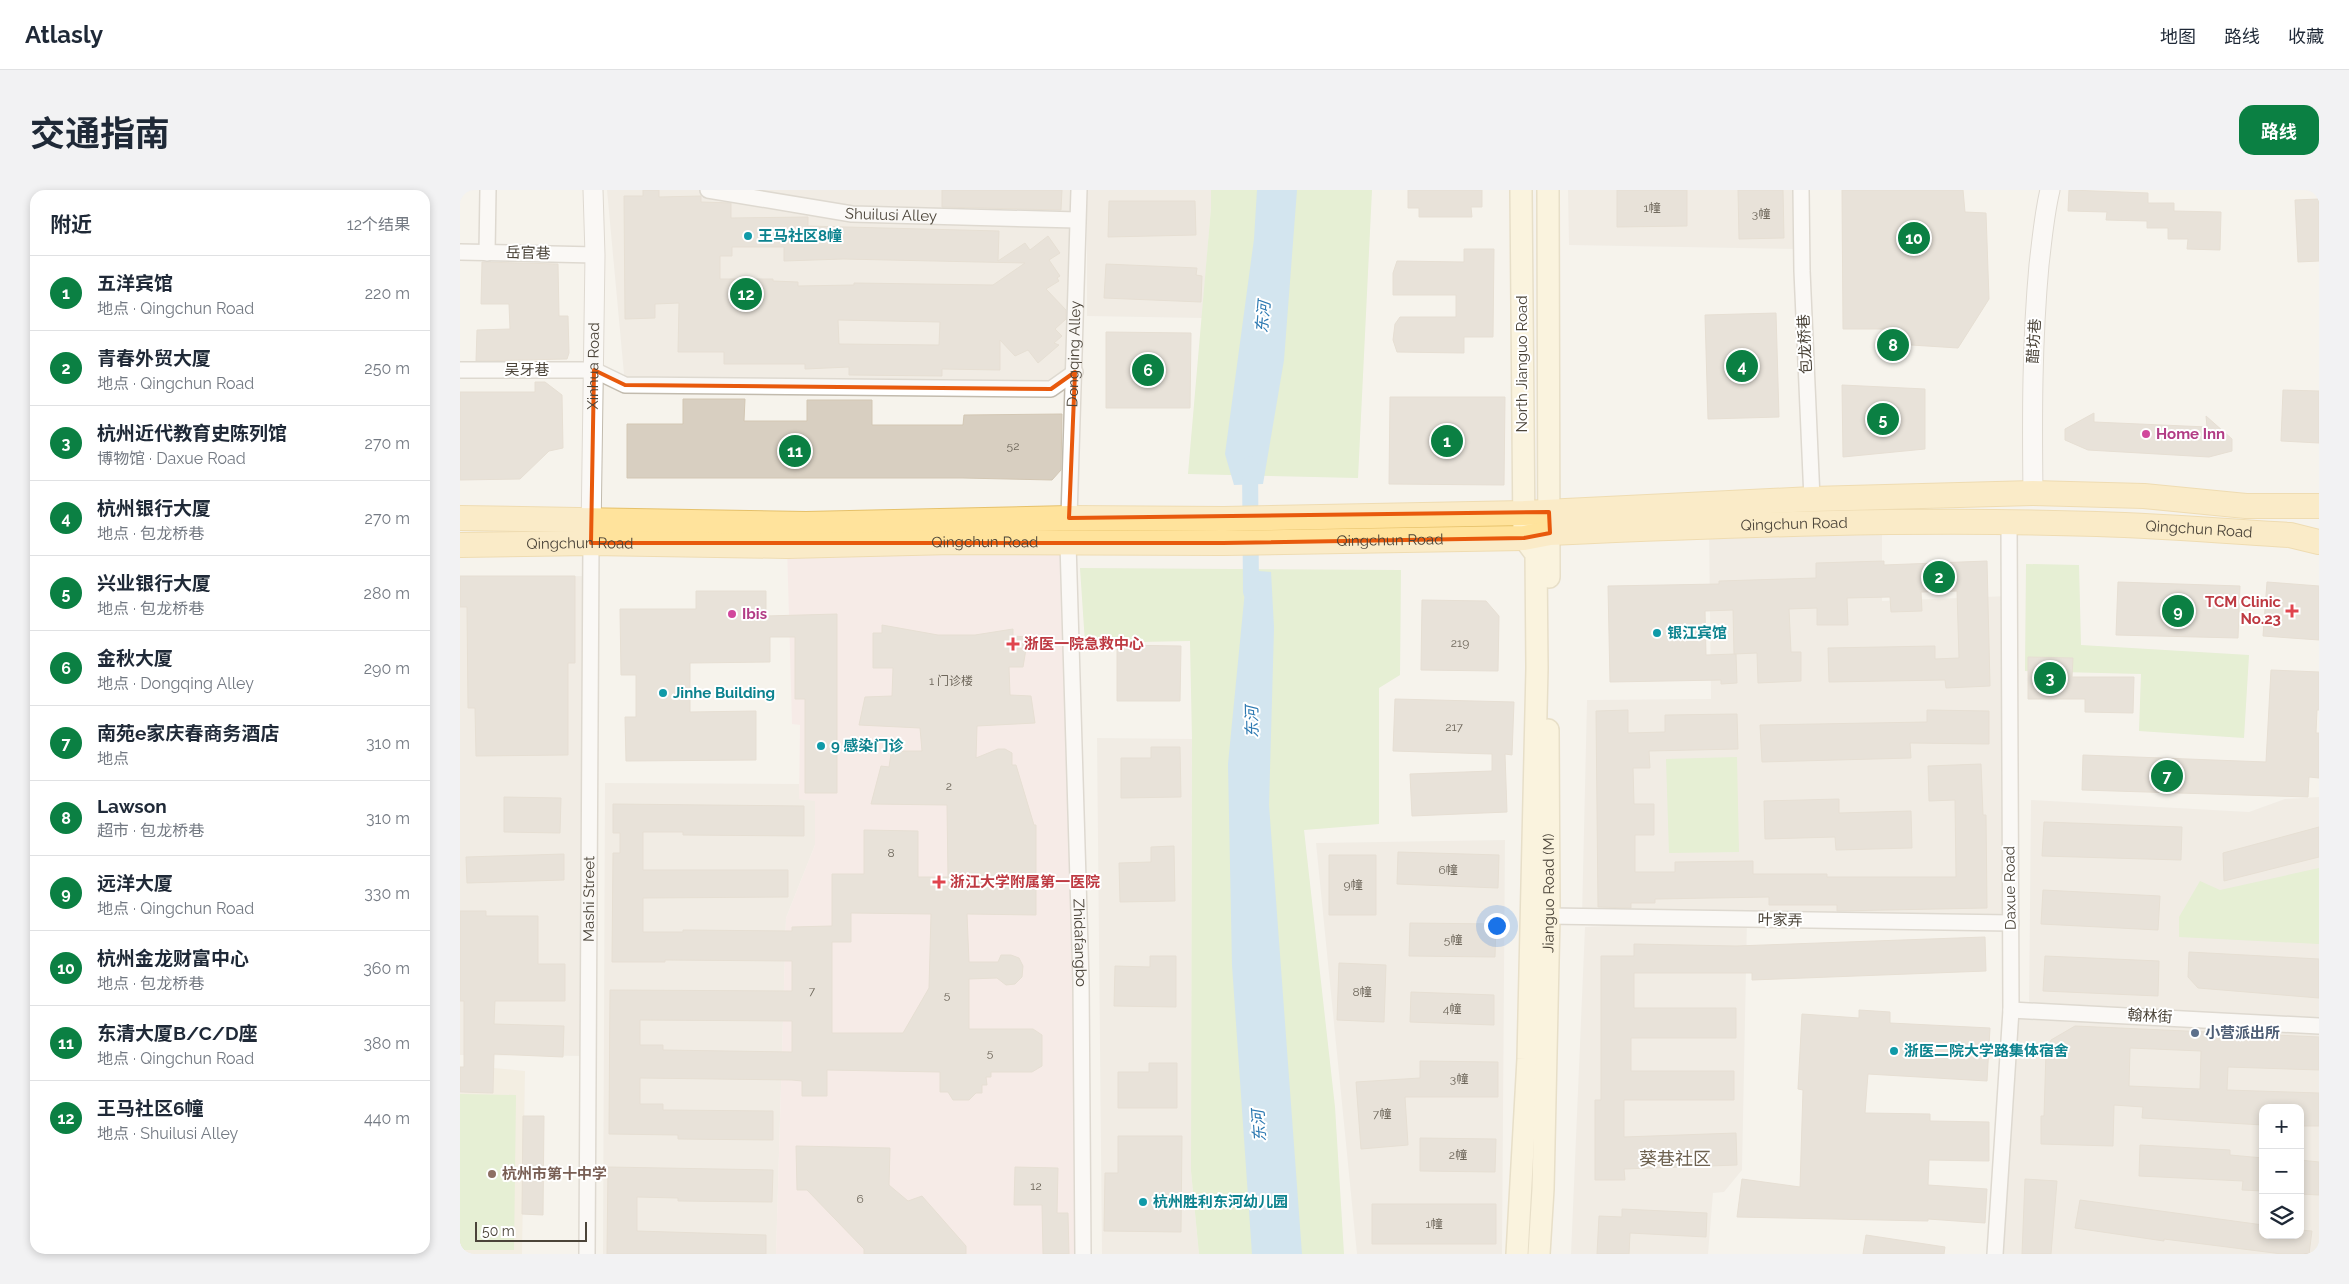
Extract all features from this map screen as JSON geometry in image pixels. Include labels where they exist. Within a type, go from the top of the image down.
[{"type":"main road","name":"North Jianguo Road","points":[[1521,190],[1524,538]]},
{"type":"main road","name":"North Jianguo Road","points":[[1548,190],[1550,522]]},
{"type":"main road","name":"Qingchun Road","points":[[460,518],[591,531],[787,546],[952,542],[1223,543],[1524,538],[1550,522],[1812,499],[2033,493],[2144,496],[2246,506],[2319,507]]},
{"type":"main road","name":"Qingchun Road","points":[[460,544],[591,531],[806,524],[1069,518],[1224,519],[1290,516],[1524,513],[1550,522],[1709,526],[2009,522],[2099,524],[2290,535],[2319,542]]},
{"type":"main road","name":"Jianguo Road (M)","points":[[1539,1254],[1543,1189],[1549,916],[1550,776],[1548,693],[1550,522]]},
{"type":"main road","points":[[2290,535],[2319,534]]},
{"type":"main road","name":"Jianguo Road (M)","points":[[1517,1254],[1528,1059],[1537,668],[1536,554],[1524,538]]},
{"type":"street","points":[[487,253],[488,190]]},
{"type":"street","name":"Xinhua Road","points":[[591,531],[595,255],[593,190]]},
{"type":"street","name":"Shuilusi Alley","points":[[708,190],[852,214],[1077,220]]},
{"type":"street","name":"Dongqing Alley","points":[[1069,518],[1075,372],[1079,190]]},
{"type":"street","name":"包龙桥巷","points":[[1801,190],[1802,271],[1812,499]]},
{"type":"street","name":"醋坊巷","points":[[2033,493],[2032,400],[2037,289],[2045,209],[2050,190]]},
{"type":"street","name":"岳官巷","points":[[460,252],[595,255]]},
{"type":"street","name":"吴牙巷","points":[[460,370],[594,370]]},
{"type":"street","points":[[594,370],[625,384],[1051,389],[1075,372]]},
{"type":"street","name":"Daxue Road","points":[[1995,1254],[2011,1010],[2009,522]]},
{"type":"street","name":"Mashi Street","points":[[588,1254],[591,531]]},
{"type":"street","name":"Zhidafangbo","points":[[1068,543],[1081,981],[1083,1254]]},
{"type":"street","name":"叶家弄","points":[[1549,916],[2011,923]]},
{"type":"street","name":"翰林街","points":[[2011,1010],[2319,1026]]},
{"type":"highlighted area","points":[[594,370],[625,385],[1051,389],[1075,372],[1069,518],[1549,512],[1550,533],[1524,538],[1223,543],[591,543]]},
{"type":"shaded area","points":[[607,190],[1079,190],[1075,372],[1051,389],[625,385]]},
{"type":"shaded area","points":[[1087,190],[1211,190],[1202,318],[1087,316]]},
{"type":"shaded area","points":[[1568,190],[1796,190],[1797,249],[1569,245]]},
{"type":"shaded area","points":[[1882,523],[1882,601],[2009,596],[2011,923],[1747,919],[1742,1170],[1724,1192],[1713,1193],[1708,1254],[1571,1254],[1585,927],[1733,920],[1582,917],[1587,700],[1711,699],[1709,526]]},
{"type":"shaded area","name":"浙江大学附属第一医院","points":[[1068,543],[1083,1254],[776,1254],[786,918],[815,845],[815,801],[799,799],[800,725],[792,724],[787,546]]},
{"type":"shaded area","points":[[592,576],[589,1056],[460,1055],[460,577]]},
{"type":"shaded area","points":[[1097,738],[1192,739],[1191,1171],[1199,1254],[1102,1254]]},
{"type":"shaded area","points":[[605,783],[799,784],[799,799],[815,800],[815,845],[786,918],[776,1254],[603,1254]]},
{"type":"shaded area","points":[[2319,797],[2319,1254],[1995,1254],[2011,1010],[2029,1010],[2031,800],[2249,812],[2285,799]]},
{"type":"shaded area","points":[[1505,840],[1502,1254],[1357,1254],[1316,843]]},
{"type":"shaded area","name":"杭州市第十中学","points":[[494,1068],[525,1071],[522,1254],[460,1254],[460,1093],[493,1093]]},
{"type":"green space","points":[[1211,190],[1372,190],[1358,478],[1188,474]]},
{"type":"green space","points":[[2026,564],[2079,565],[2081,645],[2249,655],[2244,738],[2139,731],[2141,674],[2025,671]]},
{"type":"green space","points":[[1080,568],[1401,570],[1400,675],[1379,688],[1379,824],[1304,830],[1335,1107],[1344,1254],[1199,1254],[1191,1171],[1192,739],[1190,641],[1085,643]]},
{"type":"green space","points":[[1737,757],[1739,852],[1669,853],[1666,759]]},
{"type":"green space","points":[[2319,868],[2319,944],[2179,937],[2179,917],[2200,881],[2220,890]]},
{"type":"green space","name":"杭州市第十中学","points":[[460,1094],[516,1095],[514,1250],[460,1250]]},
{"type":"water","points":[[1257,190],[1297,190],[1284,360],[1263,484],[1234,485],[1225,454],[1254,239]]},
{"type":"water","points":[[1247,570],[1271,572],[1274,628],[1269,805],[1302,1254],[1252,1254],[1232,965],[1228,764]]},
{"type":"building","points":[[643,190],[659,190],[659,197],[701,196],[701,202],[731,203],[731,218],[808,217],[808,226],[999,231],[998,261],[1025,243],[1030,250],[1048,236],[1060,253],[1049,260],[1060,276],[1057,278],[1059,281],[1046,289],[1066,310],[1066,319],[1055,329],[1062,336],[1054,343],[1059,345],[1038,363],[1028,350],[1015,356],[1000,340],[1000,370],[942,369],[942,376],[849,375],[849,367],[805,369],[805,364],[724,364],[724,352],[678,352],[679,303],[655,304],[655,318],[625,319],[624,196],[643,196]],"holes":[[[732,247],[784,247],[784,261],[843,259],[1025,263],[993,285],[854,283],[854,285],[798,286],[798,282],[773,281],[773,279],[720,279],[720,256],[732,256]],[[838,320],[940,322],[939,345],[839,344]]]},
{"type":"building","points":[[942,190],[1062,190],[1061,210],[942,207]]},
{"type":"building","points":[[1408,190],[1482,190],[1482,207],[1471,207],[1472,217],[1419,217],[1419,208],[1408,208]]},
{"type":"building","points":[[1617,190],[1687,190],[1687,226],[1617,227]]},
{"type":"building","points":[[1738,190],[1783,190],[1784,238],[1739,239]]},
{"type":"building","points":[[1842,190],[1963,190],[1965,212],[1986,213],[1989,299],[1958,348],[1896,344],[1888,329],[1843,329]]},
{"type":"building","points":[[2069,190],[2148,193],[2148,203],[2174,203],[2174,211],[2221,212],[2220,250],[2187,249],[2188,239],[2168,239],[2168,228],[2147,228],[2147,221],[2106,220],[2107,212],[2068,211]]},
{"type":"building","points":[[2319,199],[2319,261],[2298,262],[2295,200]]},
{"type":"building","points":[[1109,201],[1195,201],[1196,235],[1108,237]]},
{"type":"building","points":[[1464,249],[1494,249],[1493,337],[1464,337],[1464,353],[1397,352],[1393,340],[1395,324],[1400,317],[1456,317],[1456,295],[1393,295],[1393,273],[1397,261],[1464,262]]},
{"type":"building","points":[[482,262],[558,264],[559,316],[568,316],[569,353],[567,359],[476,361],[477,330],[510,329],[509,304],[481,304]]},
{"type":"building","points":[[1106,264],[1197,268],[1196,275],[1202,276],[1201,302],[1104,298]]},
{"type":"building","points":[[1776,313],[1779,417],[1708,419],[1705,315]]},
{"type":"building","points":[[1106,332],[1191,333],[1190,408],[1106,408]]},
{"type":"building","points":[[535,382],[545,382],[562,395],[563,448],[549,451],[520,479],[460,480],[460,392],[535,392]]},
{"type":"building","points":[[1842,385],[1925,389],[1925,449],[1843,457]]},
{"type":"building","points":[[2283,390],[2319,391],[2319,443],[2281,441]]},
{"type":"building","points":[[1390,397],[1505,397],[1504,485],[1389,484]]},
{"type":"building","points":[[683,399],[745,399],[744,421],[807,421],[807,400],[872,400],[872,425],[963,425],[964,415],[1062,414],[1061,470],[1052,480],[963,478],[627,478],[627,424],[683,424]]},
{"type":"building","name":"Home Inn","points":[[2094,413],[2094,422],[2207,427],[2206,416],[2232,439],[2232,451],[2209,457],[2088,450],[2065,440],[2065,429]]},
{"type":"building","points":[[1884,561],[1884,565],[1987,561],[1990,686],[1946,688],[1945,680],[1829,682],[1828,648],[1935,646],[1935,659],[1959,658],[1957,591],[1921,592],[1922,611],[1891,612],[1890,597],[1847,598],[1848,625],[1817,625],[1817,608],[1789,609],[1791,652],[1801,652],[1801,681],[1758,683],[1757,653],[1734,654],[1733,610],[1705,611],[1706,655],[1736,654],[1737,683],[1721,684],[1721,680],[1610,682],[1608,586],[1719,584],[1719,581],[1816,578],[1816,563]]},
{"type":"building","points":[[460,576],[575,576],[575,663],[568,663],[568,755],[476,756],[475,708],[468,708],[467,607],[460,607]]},
{"type":"building","points":[[2118,582],[2240,586],[2238,638],[2116,635]]},
{"type":"building","name":"TCM Clinic No.23","points":[[2267,582],[2319,586],[2319,640],[2263,636]]},
{"type":"building","name":"Jinhe Building","points":[[696,591],[766,591],[766,616],[837,614],[837,793],[805,793],[805,699],[795,699],[795,637],[770,637],[770,662],[690,663],[690,712],[756,711],[756,760],[626,761],[625,717],[636,717],[636,675],[621,675],[620,609],[696,609]]},
{"type":"building","points":[[1422,600],[1486,601],[1499,616],[1498,671],[1421,670]]},
{"type":"building","points":[[882,625],[938,635],[975,635],[1013,629],[1013,636],[1028,637],[1023,667],[1009,667],[1010,695],[1031,696],[1035,723],[977,726],[976,758],[998,749],[1005,749],[1012,753],[1012,765],[1016,765],[1034,825],[1036,825],[1036,915],[967,914],[969,962],[998,962],[1001,955],[1011,955],[1019,958],[1023,966],[1022,977],[1015,984],[1006,985],[997,978],[969,979],[969,1029],[1033,1029],[1042,1035],[1042,1066],[1032,1072],[991,1072],[991,1077],[986,1077],[987,1085],[982,1085],[982,1093],[976,1093],[969,1100],[953,1100],[948,1092],[940,1092],[940,1072],[827,1070],[827,1096],[802,1096],[802,1081],[792,1080],[640,1078],[640,1104],[663,1104],[663,1110],[773,1111],[773,1140],[678,1139],[678,1135],[609,1134],[610,990],[792,991],[792,961],[665,960],[665,962],[612,962],[613,853],[620,853],[620,833],[613,833],[613,804],[804,806],[804,836],[683,835],[683,832],[643,832],[643,870],[788,870],[788,897],[643,898],[643,932],[683,932],[683,930],[792,931],[792,927],[832,926],[832,874],[864,874],[864,830],[918,831],[918,877],[948,877],[947,805],[871,804],[881,766],[889,767],[891,754],[900,751],[922,751],[920,728],[859,725],[865,697],[892,696],[893,668],[873,668],[873,633],[882,633]],"holes":[[[851,913],[931,914],[929,988],[903,1033],[832,1033],[832,942],[851,942]],[[640,1020],[792,1021],[792,1052],[663,1050],[663,1045],[640,1045]]]},
{"type":"building","points":[[1117,645],[1181,646],[1180,701],[1117,701]]},
{"type":"building","points":[[2028,657],[2073,658],[2072,677],[2134,677],[2133,713],[2085,712],[2085,699],[2028,699]]},
{"type":"building","points":[[2271,670],[2319,672],[2319,710],[2317,710],[2316,733],[2319,733],[2319,778],[2309,777],[2308,797],[2082,790],[2083,755],[2266,762]]},
{"type":"building","points":[[1395,699],[1514,702],[1512,755],[1505,754],[1507,812],[1412,816],[1410,774],[1492,771],[1492,754],[1393,751]]},
{"type":"building","points":[[1628,710],[1628,733],[1665,732],[1665,715],[1737,714],[1738,749],[1649,751],[1650,768],[1633,768],[1634,804],[1654,804],[1654,835],[1635,835],[1635,872],[1675,872],[1675,862],[1753,861],[1753,874],[1827,874],[1827,877],[1956,877],[1955,800],[1929,801],[1928,766],[1981,764],[1983,815],[1986,815],[1987,908],[1837,911],[1837,905],[1769,905],[1769,897],[1655,899],[1655,903],[1631,903],[1631,908],[1598,907],[1596,711]]},
{"type":"building","points":[[1927,710],[1989,711],[1989,744],[1910,743],[1911,758],[1762,762],[1760,725],[1927,722]]},
{"type":"building","points":[[1151,747],[1180,747],[1181,797],[1121,798],[1121,758],[1151,758]]},
{"type":"building","points":[[504,797],[561,798],[560,833],[504,832]]},
{"type":"building","points":[[1839,799],[1839,813],[1911,811],[1912,848],[1836,850],[1835,837],[1765,839],[1764,801]]},
{"type":"building","points":[[2044,822],[2182,827],[2181,860],[2042,856]]},
{"type":"building","points":[[2319,827],[2319,857],[2224,881],[2223,853]]},
{"type":"building","points":[[1174,846],[1175,901],[1120,902],[1119,863],[1151,862],[1151,847]]},
{"type":"building","points":[[1398,852],[1499,855],[1498,888],[1397,884]]},
{"type":"building","points":[[564,854],[564,880],[467,883],[466,857]]},
{"type":"building","points":[[1329,855],[1376,855],[1376,915],[1329,915]]},
{"type":"building","points":[[2043,890],[2160,896],[2158,930],[2041,924]]},
{"type":"building","points":[[460,911],[486,911],[486,916],[538,916],[538,964],[565,964],[565,1001],[495,1001],[494,1024],[564,1026],[563,1057],[494,1054],[493,1093],[460,1092],[460,1067],[464,1067],[464,1001],[460,1001]]},
{"type":"building","points":[[1410,923],[1496,924],[1495,957],[1409,956]]},
{"type":"building","points":[[1985,937],[1986,971],[1752,980],[1752,973],[1634,973],[1634,1008],[1736,1008],[1736,1038],[1631,1038],[1631,1071],[1734,1071],[1734,1100],[1624,1100],[1624,1137],[1736,1133],[1737,1165],[1624,1169],[1625,1180],[1595,1180],[1595,1100],[1601,1100],[1601,956],[1634,956],[1634,944],[1736,946]]},
{"type":"building","points":[[2189,952],[2319,959],[2319,998],[2198,988],[2188,977]]},
{"type":"building","points":[[1150,956],[1176,956],[1176,1007],[1114,1006],[1115,966],[1150,967]]},
{"type":"building","points":[[2045,956],[2159,961],[2158,996],[2043,991]]},
{"type":"building","points":[[1339,963],[1386,965],[1384,1022],[1337,1020]]},
{"type":"building","points":[[1411,992],[1494,995],[1494,1025],[1410,1022]]},
{"type":"building","points":[[1859,1010],[1890,1012],[1890,1023],[1990,1028],[1987,1081],[1868,1074],[1865,1113],[1930,1114],[1930,1121],[1989,1122],[1989,1161],[1929,1160],[1928,1185],[1987,1189],[1985,1223],[1928,1219],[1928,1221],[1737,1217],[1742,1179],[1800,1187],[1803,1090],[1798,1089],[1802,1014],[1859,1018]]},
{"type":"building","points":[[2075,1026],[2319,1037],[2319,1070],[2228,1067],[2227,1090],[2319,1093],[2319,1126],[2304,1126],[2304,1104],[2259,1104],[2259,1125],[2142,1118],[2143,1107],[2114,1105],[2113,1146],[2041,1144],[2041,1116],[2044,1116],[2046,1052],[2051,1040]],"holes":[[[2130,1048],[2201,1051],[2200,1089],[2129,1086]]]},
{"type":"building","points":[[1420,1061],[1498,1062],[1498,1097],[1405,1097],[1408,1145],[1361,1149],[1356,1082],[1420,1078]]},
{"type":"building","points":[[1149,1063],[1177,1063],[1177,1108],[1118,1108],[1118,1072],[1149,1072]]},
{"type":"building","points":[[523,1116],[544,1116],[543,1215],[522,1214]]},
{"type":"building","name":"杭州胜利东河幼儿园","points":[[1118,1136],[1182,1136],[1181,1232],[1104,1231],[1105,1173],[1118,1173]]},
{"type":"building","points":[[1420,1138],[1496,1139],[1495,1172],[1420,1171]]},
{"type":"building","points":[[2140,1145],[2230,1150],[2230,1155],[2259,1158],[2259,1191],[2242,1190],[2243,1181],[2139,1176]]},
{"type":"building","points":[[796,1146],[890,1148],[889,1185],[908,1201],[922,1196],[966,1246],[966,1254],[864,1254],[864,1249],[807,1190],[797,1190]]},
{"type":"building","points":[[2304,1160],[2319,1162],[2319,1195],[2304,1194]]},
{"type":"building","points":[[608,1167],[773,1170],[772,1202],[678,1201],[678,1198],[637,1197],[637,1231],[766,1235],[766,1254],[607,1254]]},
{"type":"building","points":[[1015,1167],[1058,1168],[1057,1213],[1068,1213],[1069,1254],[1043,1254],[1042,1205],[1014,1205]]},
{"type":"building","points":[[2025,1179],[2057,1181],[2051,1254],[2022,1254]]},
{"type":"building","points":[[2080,1200],[2259,1224],[2259,1239],[2304,1239],[2304,1230],[2312,1231],[2309,1254],[2282,1254],[2164,1239],[2164,1241],[2075,1228]]},
{"type":"building","points":[[1372,1204],[1496,1204],[1496,1244],[1372,1244]]},
{"type":"building","points":[[1622,1209],[1707,1213],[1706,1237],[1630,1233],[1629,1254],[1597,1254],[1599,1216],[1622,1217]]},
{"type":"building","points":[[1866,1235],[1945,1247],[1944,1254],[1863,1254]]},
{"type":"waterway","name":"东河","points":[[1250,464],[1251,592]]},
{"type":"place","name":"王马社区8幢","points":[[748,236]]},
{"type":"place","name":"杭州金龙财富中心","points":[[1914,238]]},
{"type":"place","name":"王马社区6幢","points":[[746,294]]},
{"type":"place","name":"Lawson","points":[[1893,345]]},
{"type":"place","name":"杭州银行大厦","points":[[1742,366]]},
{"type":"place","name":"金秋大厦","points":[[1148,370]]},
{"type":"place","name":"兴业银行大厦","points":[[1883,419]]},
{"type":"place","name":"Home Inn","points":[[2146,434]]},
{"type":"place","name":"五洋宾馆","points":[[1447,441]]},
{"type":"place","name":"东清大厦B/C/D座","points":[[795,451]]},
{"type":"place","name":"青春外贸大厦","points":[[1939,577]]},
{"type":"place","name":"远洋大厦","points":[[2178,611]]},
{"type":"place","name":"TCM Clinic No.23","points":[[2292,611]]},
{"type":"place","name":"Ibis","points":[[732,614]]},
{"type":"place","name":"银江宾馆","points":[[1657,633]]},
{"type":"place","name":"浙医一院急救中心","points":[[1013,644]]},
{"type":"place","name":"杭州近代教育史陈列馆","points":[[2050,678]]},
{"type":"place","name":"Jinhe Building","points":[[663,693]]},
{"type":"place","name":"9 感染门诊","points":[[821,746]]},
{"type":"place","name":"南苑e家庆春商务酒店","points":[[2167,776]]},
{"type":"place","name":"浙江大学附属第一医院","points":[[939,882]]},
{"type":"place","name":"小营派出所","points":[[2195,1033]]},
{"type":"place","name":"浙医二院大学路集体宿舍","points":[[1894,1051]]},
{"type":"place","name":"杭州市第十中学","points":[[492,1174]]},
{"type":"place","name":"杭州胜利东河幼儿园","points":[[1143,1202]]},
{"type":"district","name":"葵巷社区","points":[[1675,1158]]}]
